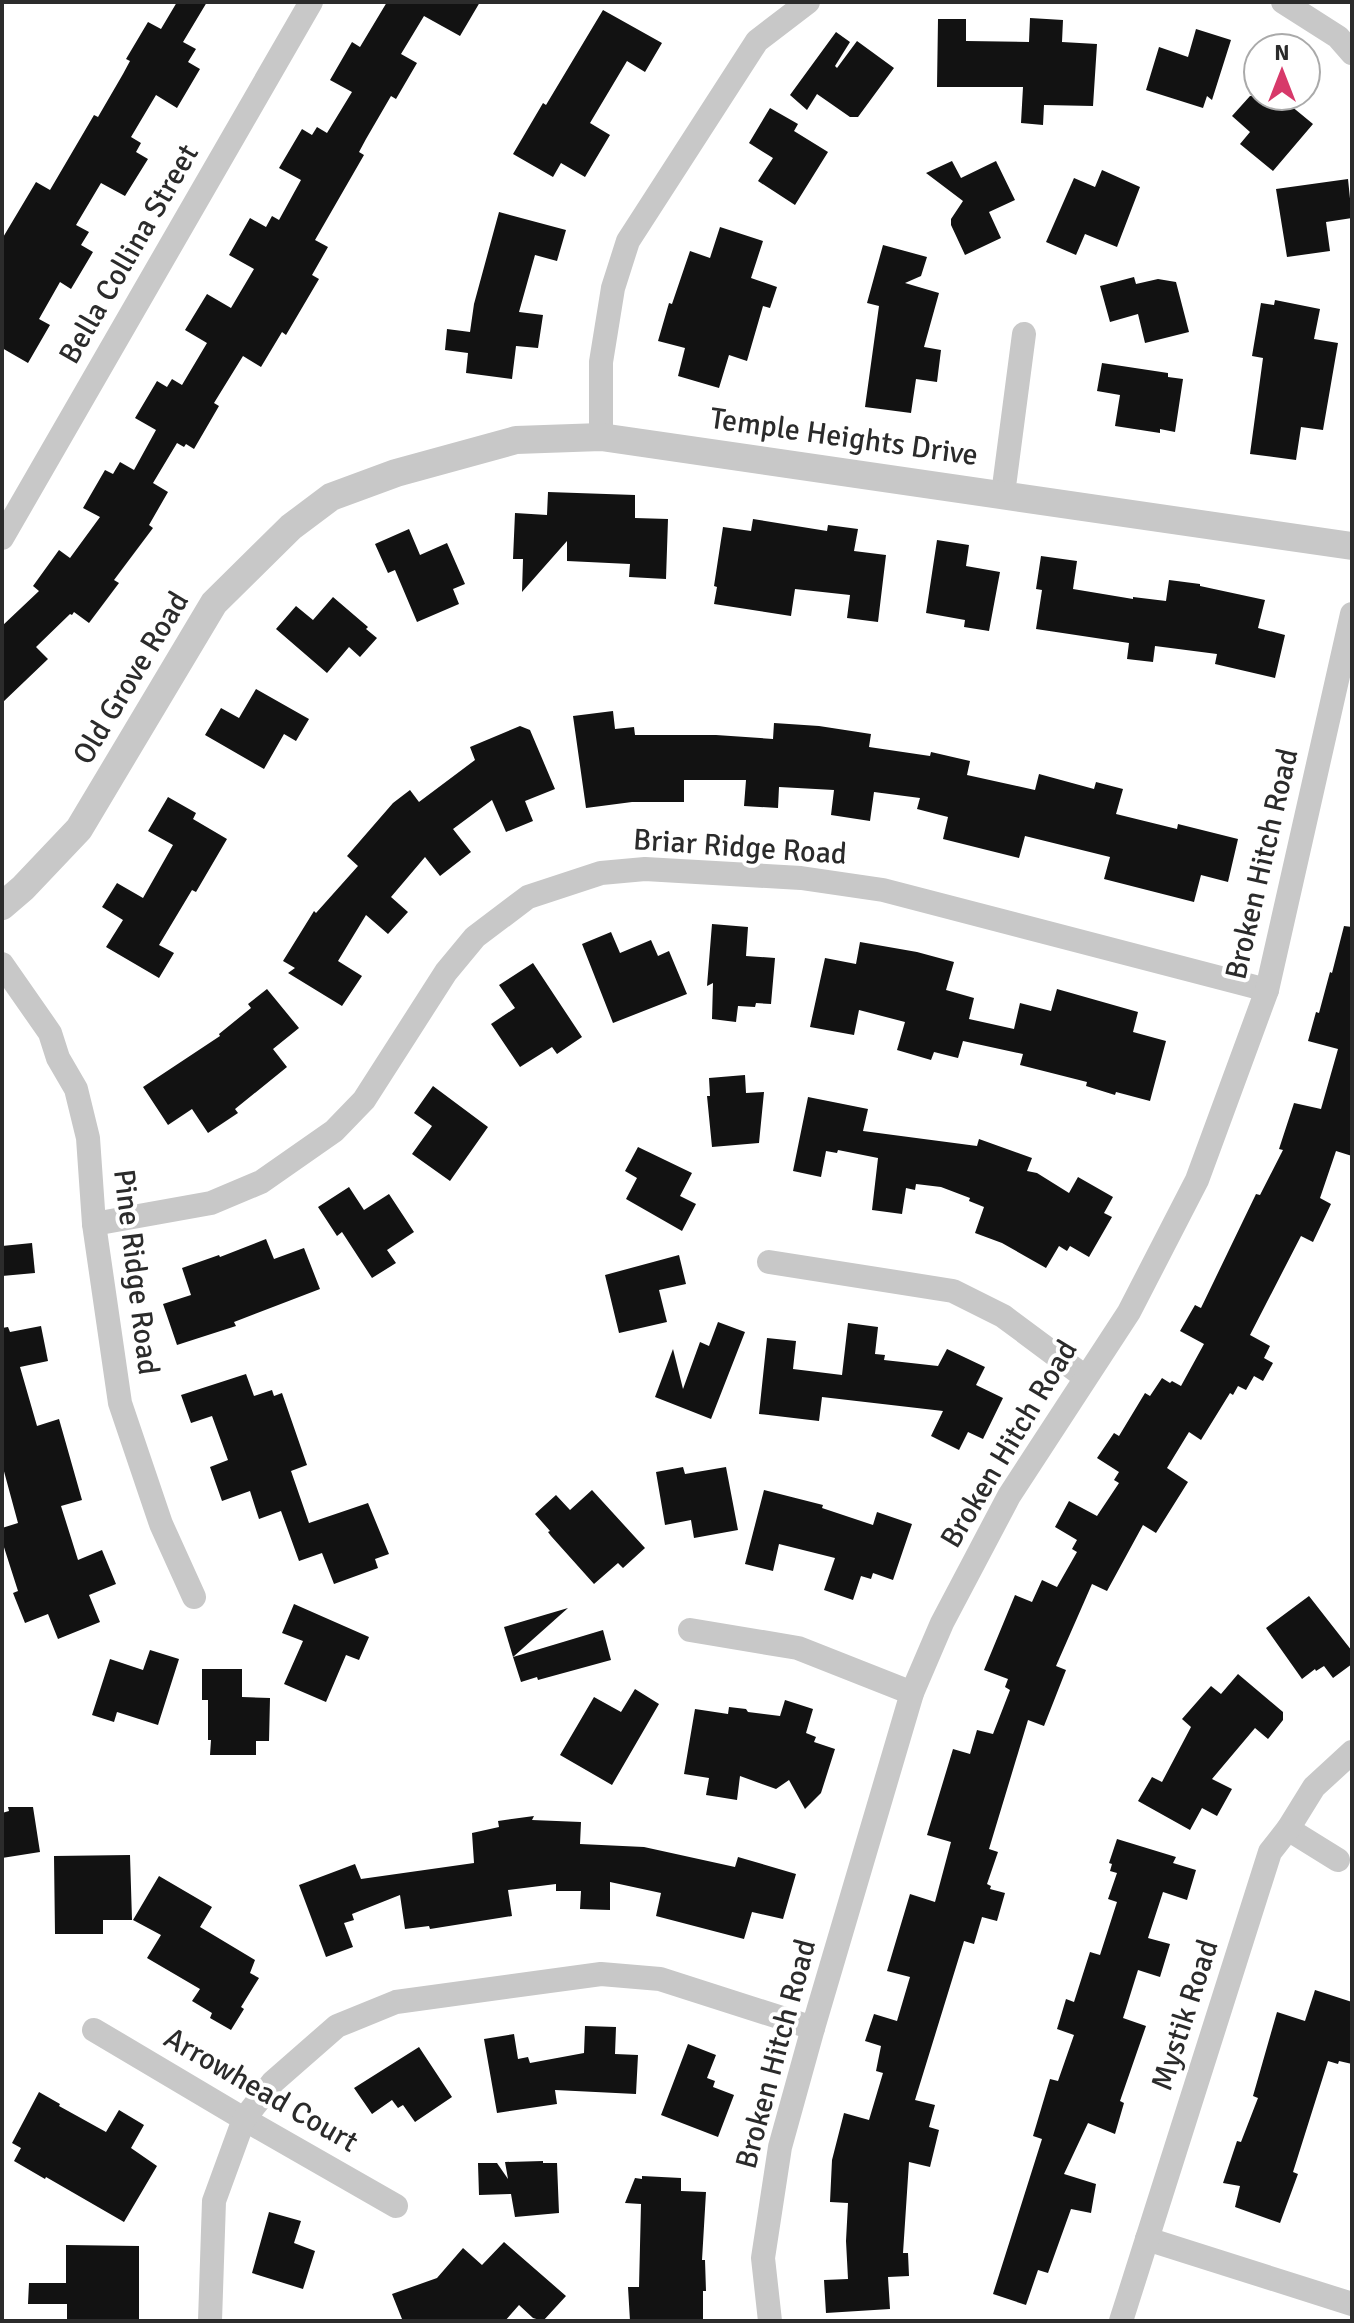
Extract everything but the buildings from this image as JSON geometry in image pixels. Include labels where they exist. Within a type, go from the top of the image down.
[{"type":"street","name":"Bella Collina Street","points":[[2,538],[311,2]]},
{"type":"street","points":[[601,437],[601,362],[613,288],[628,241],[757,41],[808,2]]},
{"type":"street","points":[[1283,2],[1338,37],[1352,53]]},
{"type":"street","points":[[1003,494],[1024,334]]},
{"type":"street","name":"Temple Heights Drive","points":[[331,497],[396,473],[516,440],[601,437],[1352,546]]},
{"type":"street","name":"Old Grove Road","points":[[2,906],[79,829],[214,603],[291,527],[331,497]]},
{"type":"street","name":"Broken Hitch Road","points":[[770,2321],[763,2258],[780,2147],[912,1693],[942,1623],[1009,1496],[1129,1312],[1197,1180],[1267,990],[1352,614]]},
{"type":"street","name":"Briar Ridge Road","points":[[94,1224],[211,1203],[261,1182],[334,1131],[364,1100],[446,972],[475,937],[528,897],[601,873],[645,869],[785,877],[883,890],[1267,990]]},
{"type":"street","name":"Pine Ridge Road","points":[[2,964],[50,1033],[58,1058],[76,1089],[88,1138],[94,1224],[120,1403],[161,1524],[194,1597]]},
{"type":"street","points":[[769,1262],[953,1291],[1003,1316],[1085,1377]]},
{"type":"street","points":[[690,1630],[798,1648],[912,1693]]},
{"type":"street","name":"Mystik Road","points":[[1121,2321],[1270,1852],[1314,1787],[1352,1752]]},
{"type":"street","points":[[1288,1829],[1338,1860]]},
{"type":"street","points":[[210,2321],[214,2201],[244,2119],[273,2082],[337,2026],[396,2002],[601,1974],[660,1979],[813,2028]]},
{"type":"street","name":"Arrowhead Court","points":[[94,2030],[396,2206]]},
{"type":"street","points":[[1147,2239],[1352,2304]]}]
